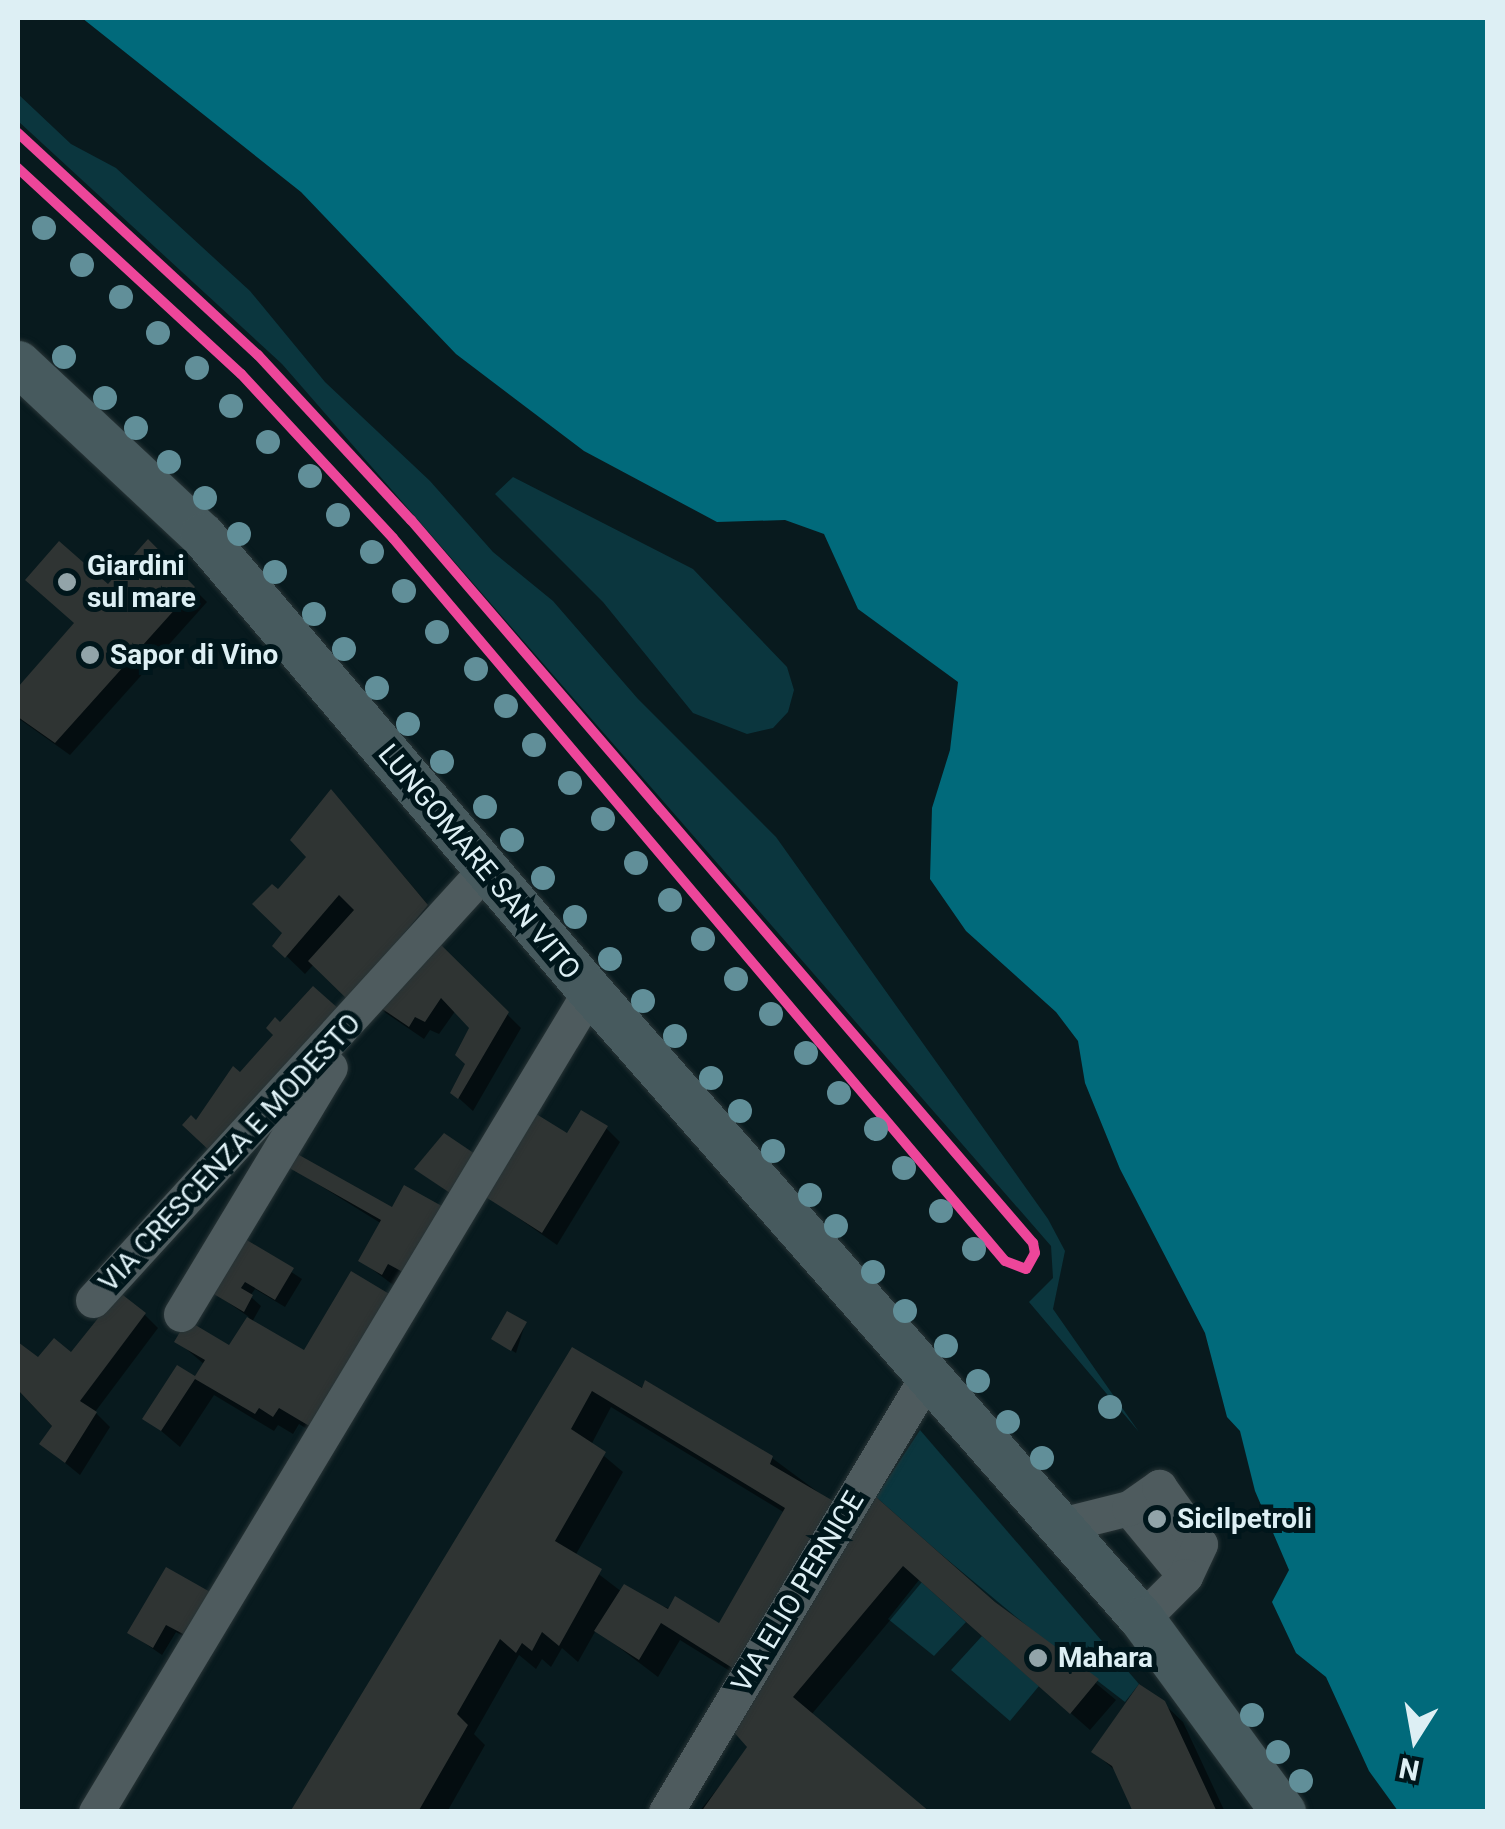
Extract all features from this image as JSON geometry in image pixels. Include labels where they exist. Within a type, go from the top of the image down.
[{"type":"main road","name":"LUNGOMARE SAN VITO","points":[[18,364],[202,535],[590,991],[1142,1618],[1284,1812]]},
{"type":"street","name":"VIA CRESCENZA E MODESTO","points":[[92,1300],[366,1006],[486,870]]},
{"type":"street","points":[[96,1812],[590,991]]},
{"type":"street","name":"VIA CRESCENZA E MODESTO","points":[[181,1314],[366,1006]]},
{"type":"street","name":"VIA ELIO PERNICE","points":[[666,1812],[929,1372]]},
{"type":"street","points":[[1061,1525],[1129,1508],[1158,1487],[1200,1544],[1185,1576],[1142,1618]]},
{"type":"shaded area","points":[[18,94],[71,144],[116,168],[250,291],[325,382],[430,481],[493,552],[553,601],[638,699],[776,837],[1048,1219],[1065,1251],[1053,1309],[1139,1432],[1029,1302],[1053,1278],[1051,1246],[282,364],[18,121]]},
{"type":"shaded area","points":[[513,477],[693,569],[787,667],[794,690],[788,712],[773,728],[747,734],[693,713],[603,602],[495,494]]},
{"type":"shaded area","points":[[920,1430],[1139,1684],[1125,1702],[995,1602],[876,1497]]},
{"type":"shaded area","points":[[919,1580],[966,1622],[934,1656],[888,1619]]},
{"type":"shaded area","points":[[982,1636],[1039,1686],[1010,1721],[951,1670]]},
{"type":"water","points":[[82,18],[1487,18],[1487,1811],[1398,1811],[1369,1771],[1326,1677],[1296,1653],[1272,1602],[1289,1570],[1255,1491],[1240,1431],[1227,1417],[1205,1333],[1120,1169],[1085,1083],[1078,1041],[1056,1012],[966,931],[930,879],[932,808],[950,750],[958,682],[858,609],[824,534],[785,520],[717,522],[584,451],[456,354],[301,192]]},
{"type":"building","name":"Sapor di Vino","points":[[148,539],[195,587],[55,743],[18,717],[18,687],[74,623],[25,580],[59,541],[108,584]]},
{"type":"building","points":[[331,789],[428,905],[348,1000],[308,961],[354,910],[339,895],[285,958],[272,946],[282,933],[252,904],[272,884],[278,889],[306,857],[290,840]]},
{"type":"building","points":[[434,938],[509,1012],[458,1099],[450,1093],[465,1064],[455,1055],[469,1028],[441,998],[425,1022],[415,1017],[409,1027],[381,1008]]},
{"type":"building","points":[[313,986],[340,1010],[212,1153],[182,1125],[191,1115],[196,1120],[233,1066],[240,1072],[273,1035],[266,1028],[275,1017],[280,1022]]},
{"type":"building","points":[[581,1110],[608,1126],[542,1233],[484,1196],[533,1112],[567,1133]]},
{"type":"building","points":[[444,1133],[481,1158],[456,1197],[414,1169]]},
{"type":"building","points":[[292,1151],[392,1207],[404,1185],[449,1210],[412,1277],[388,1264],[382,1275],[358,1261],[381,1220],[284,1165]]},
{"type":"building","points":[[240,1236],[294,1268],[275,1300],[245,1282],[241,1288],[253,1295],[244,1312],[207,1290]]},
{"type":"building","points":[[351,1271],[396,1298],[316,1430],[279,1408],[273,1417],[259,1408],[255,1414],[195,1379],[161,1431],[142,1419],[177,1365],[195,1376],[205,1360],[174,1342],[187,1320],[229,1345],[247,1317],[304,1350]]},
{"type":"building","points":[[119,1292],[146,1313],[80,1401],[97,1412],[65,1463],[39,1444],[52,1426],[18,1390],[18,1342],[38,1357],[54,1338],[71,1352]]},
{"type":"building","points":[[507,1311],[527,1322],[511,1351],[491,1339]]},
{"type":"building","points":[[572,1347],[642,1388],[645,1380],[773,1456],[770,1464],[835,1502],[734,1669],[661,1623],[639,1660],[594,1631],[624,1584],[668,1609],[675,1596],[719,1623],[785,1508],[592,1391],[571,1429],[606,1452],[555,1541],[602,1569],[559,1646],[542,1632],[532,1651],[522,1643],[516,1653],[500,1639],[457,1714],[468,1725],[418,1812],[290,1812]]},
{"type":"building","name":"Mahara","points":[[876,1497],[995,1602],[1099,1679],[1070,1714],[903,1566],[793,1697],[930,1812],[701,1812],[747,1747],[732,1730]]},
{"type":"building","points":[[166,1567],[212,1593],[187,1636],[166,1625],[153,1648],[127,1633]]},
{"type":"building","points":[[1139,1684],[1165,1701],[1217,1812],[1133,1812],[1112,1766],[1091,1752]]},
{"type":"cycle path","points":[[18,133],[258,355],[411,520],[1033,1243],[1035,1253],[1026,1269],[1005,1261],[393,538],[241,374],[18,168]]},
{"type":"place","name":"Giardini sul mare","points":[[67,582]]},
{"type":"place","name":"Sapor di Vino","points":[[90,655]]},
{"type":"place","name":"Sicilpetroli","points":[[1157,1519]]},
{"type":"place","name":"Mahara","points":[[1038,1658]]}]
